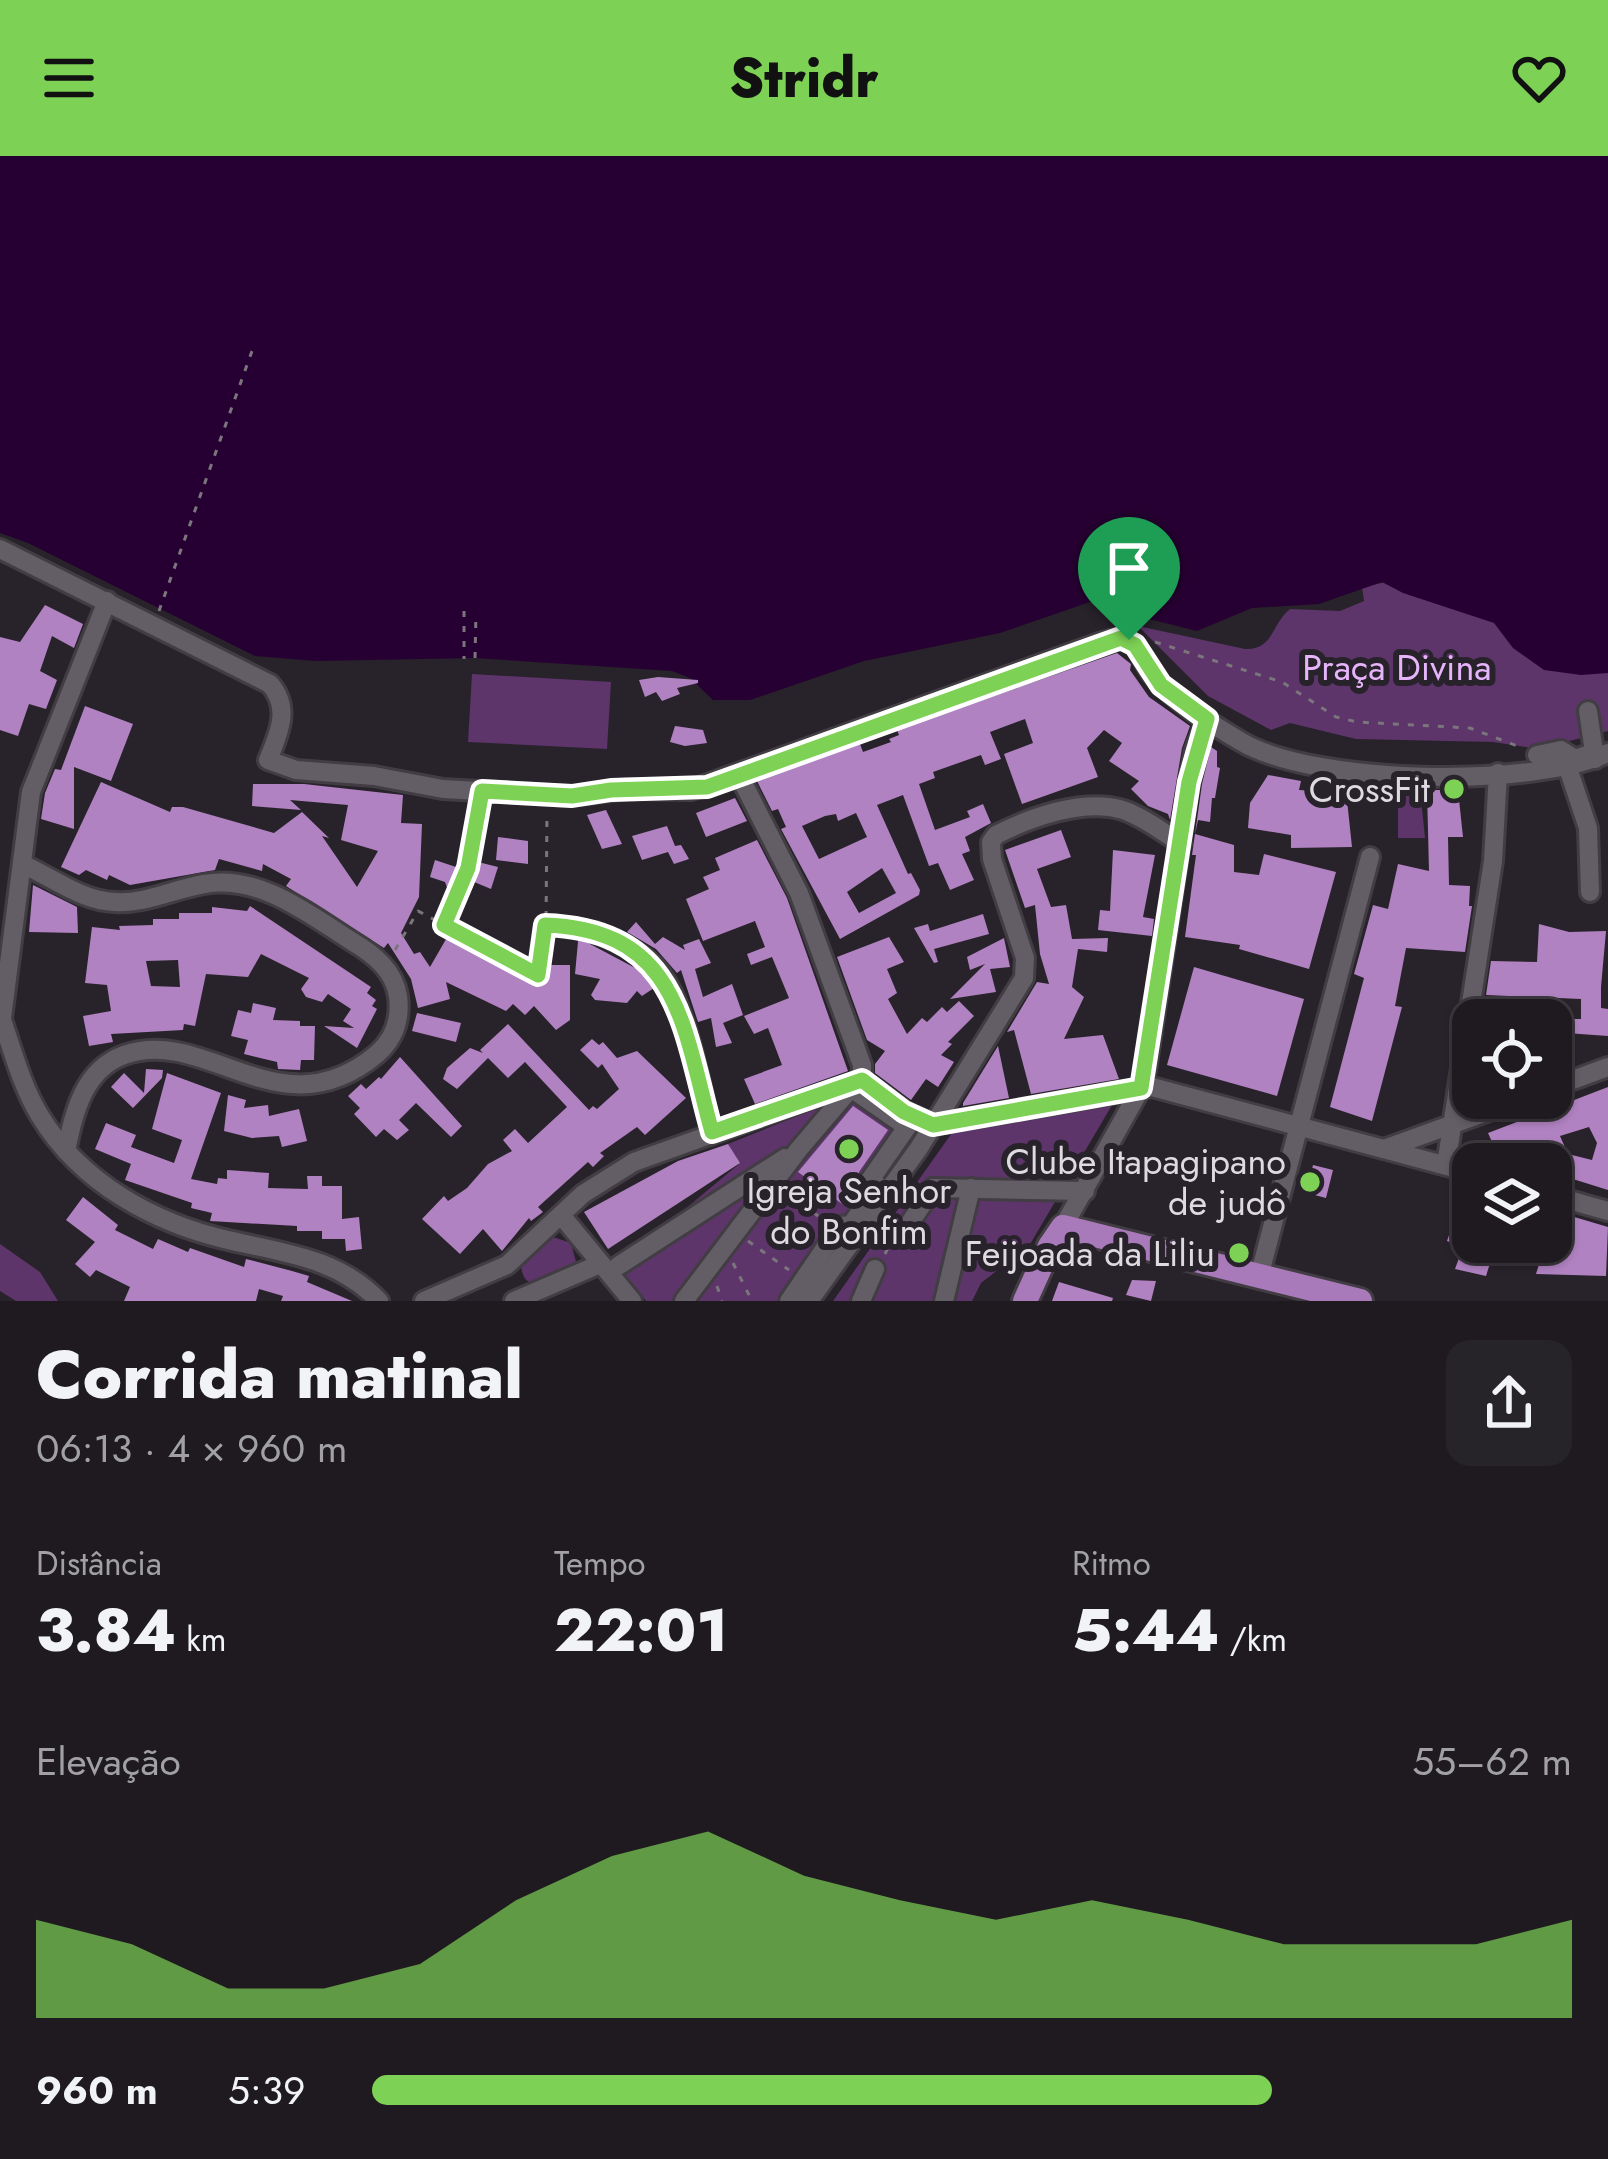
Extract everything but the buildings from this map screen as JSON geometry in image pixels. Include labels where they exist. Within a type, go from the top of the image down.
[{"type":"main road","points":[[1025,1301],[1063,1227],[1360,1301]]},
{"type":"street","points":[[0,549],[258,676],[279,694],[282,720],[268,760],[312,771],[546,795],[691,790],[1099,644],[1129,640],[1161,685],[1207,719],[1246,744],[1297,762],[1345,772],[1498,773],[1568,768],[1604,753]]},
{"type":"street","points":[[107,601],[32,792],[1,1017],[11,1052],[39,1114],[66,1151],[105,1187],[146,1211],[211,1235],[314,1259],[344,1273],[380,1301]]},
{"type":"street","points":[[1588,711],[1604,753]]},
{"type":"street","points":[[1063,1227],[1141,1088],[1195,751],[1207,719]]},
{"type":"street","points":[[1537,754],[1561,750],[1575,759],[1604,753]]},
{"type":"street","points":[[1568,768],[1588,828],[1590,892]]},
{"type":"street","points":[[1446,1165],[1493,861],[1498,773]]},
{"type":"street","points":[[739,775],[799,893],[862,1065],[862,1080]]},
{"type":"street","points":[[789,1301],[806,1292],[933,1125],[1026,971],[992,859],[996,836],[1064,811],[1105,807],[1138,816],[1180,843]]},
{"type":"street","points":[[1259,1276],[1370,856]]},
{"type":"street","points":[[22,864],[95,900],[116,903],[208,883],[255,887],[357,944],[385,967],[398,994],[395,1029],[386,1047],[345,1076],[292,1085],[170,1052],[123,1055],[99,1070],[84,1089],[66,1151]]},
{"type":"street","points":[[596,932],[639,955],[666,982],[677,1004],[712,1132]]},
{"type":"street","points":[[1572,1080],[1608,1067]]},
{"type":"street","points":[[862,1080],[904,1112],[933,1125],[1156,1087],[1299,1121],[1452,1167]]},
{"type":"street","points":[[424,1301],[507,1265],[608,1176],[712,1132],[862,1080]]},
{"type":"street","points":[[684,1301],[851,1088],[907,1127],[870,1180],[878,1186],[851,1225],[838,1230],[806,1292]]},
{"type":"street","points":[[1384,1149],[1469,1119]]},
{"type":"street","points":[[507,1265],[520,1299],[609,1265],[799,1149]]},
{"type":"street","points":[[904,1232],[933,1187],[1084,1191]]},
{"type":"street","points":[[944,1301],[971,1188]]},
{"type":"street","points":[[1572,1201],[1608,1210]]},
{"type":"street","points":[[561,1215],[609,1265],[632,1301]]},
{"type":"street","points":[[861,1301],[875,1269]]},
{"type":"path","points":[[154,624],[252,351]]},
{"type":"path","points":[[464,610],[464,658]]},
{"type":"path","points":[[475,658],[476,613]]},
{"type":"path","points":[[1129,640],[1170,645],[1282,682],[1336,717],[1470,728],[1537,754]]},
{"type":"path","points":[[444,925],[468,868],[482,791]]},
{"type":"path","points":[[385,967],[418,911],[538,975],[545,925],[546,795]]},
{"type":"path","points":[[545,925],[596,932]]},
{"type":"path","points":[[773,1183],[838,1230]]},
{"type":"path","points":[[744,1238],[806,1292]]},
{"type":"path","points":[[722,1266],[729,1256],[752,1301]]},
{"type":"green space","name":"Praça Divina","points":[[1387,582],[1420,597],[1608,644],[1608,731],[1539,749],[1493,742],[1356,739],[1290,723],[1271,730],[1208,696],[1138,626],[1254,648],[1267,641],[1290,609],[1340,611],[1364,601],[1362,587]]},
{"type":"green space","points":[[472,674],[611,682],[607,749],[468,742]]},
{"type":"green space","points":[[1398,789],[1420,789],[1425,838],[1398,838]]},
{"type":"green space","points":[[859,1091],[917,1131],[798,1301],[646,1301],[617,1266],[739,1164],[728,1144]]},
{"type":"green space","points":[[1115,1100],[1029,1246],[981,1283],[972,1301],[833,1301],[954,1130]]},
{"type":"green space","points":[[553,1237],[571,1243],[576,1262],[553,1281],[528,1281],[521,1263]]},
{"type":"green space","points":[[0,1244],[40,1272],[58,1301],[16,1301],[0,1291]]},
{"type":"shaded area","points":[[0,156],[1608,156],[1608,673],[1544,670],[1513,648],[1494,623],[1382,582],[1319,604],[1252,608],[1197,631],[1149,619],[1122,598],[1110,595],[1000,633],[864,661],[750,700],[713,700],[690,678],[672,671],[475,658],[316,661],[255,656],[0,533]]},
{"type":"place","name":"CrossFit","points":[[1454,789]]},
{"type":"place","name":"Igreja Senhor do Bonfim","points":[[849,1149]]},
{"type":"place","name":"Clube Itapagipano de judô","points":[[1310,1182]]},
{"type":"place","name":"Feijoada da Liliu","points":[[1239,1253]]},
{"type":"route","points":[[1129,640],[1161,685],[1207,719],[1189,782],[1141,1088],[933,1125],[904,1112],[862,1080],[712,1132],[677,1004],[655,967],[587,928],[545,925],[538,975],[444,925],[476,840],[482,791],[572,796],[707,787],[1099,644],[1129,640]]}]
